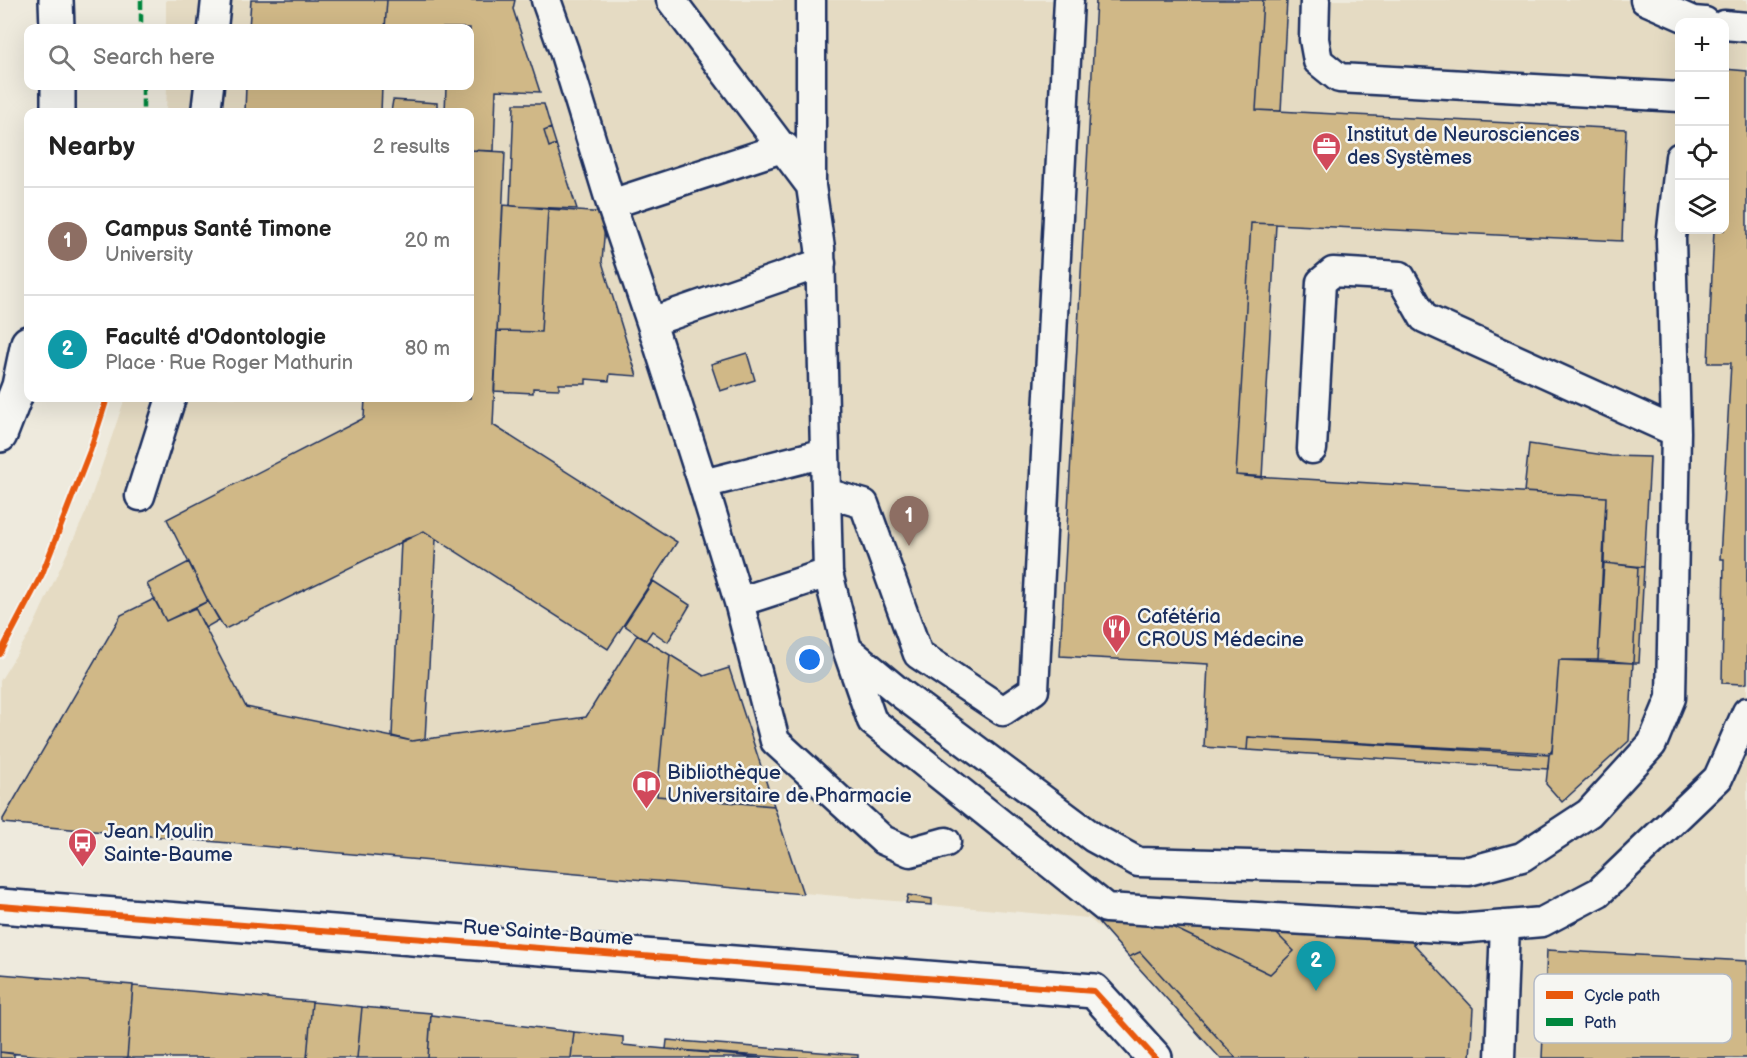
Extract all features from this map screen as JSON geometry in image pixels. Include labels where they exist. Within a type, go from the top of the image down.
[{"type":"street","points":[[56,0],[57,24]]},
{"type":"street","points":[[58,90],[58,108]]},
{"type":"street","points":[[0,435],[19,386],[24,362]]},
{"type":"street","name":"Rue Sainte-Baume","points":[[0,906],[1094,991],[1155,1058]]},
{"type":"lane","points":[[213,24],[216,0]]},
{"type":"lane","points":[[546,0],[703,484],[739,602],[776,741],[883,840],[910,852],[946,842]]},
{"type":"lane","points":[[671,0],[784,147],[811,186]]},
{"type":"lane","points":[[811,0],[811,186],[821,263],[828,573],[847,649],[872,721],[1106,908],[1458,929],[1542,922],[1599,892],[1718,778],[1747,712]]},
{"type":"lane","points":[[826,493],[864,504],[918,654],[1003,711],[1034,690],[1070,0]]},
{"type":"lane","points":[[1315,0],[1314,39],[1318,61],[1340,78],[1675,97]]},
{"type":"lane","points":[[1645,0],[1688,18]]},
{"type":"lane","points":[[1700,18],[1712,0]]},
{"type":"lane","points":[[1729,25],[1747,27]]},
{"type":"lane","points":[[206,108],[209,90]]},
{"type":"lane","points":[[611,204],[784,147]]},
{"type":"lane","points":[[847,649],[899,692],[1094,838],[1138,861],[1469,871],[1522,857],[1589,813],[1652,744],[1671,698],[1676,432],[1671,238],[1677,180]]},
{"type":"lane","points":[[651,322],[821,263]]},
{"type":"lane","points":[[1312,449],[1322,282],[1333,272],[1400,276],[1424,318],[1676,432]]},
{"type":"lane","points":[[140,496],[170,402]]},
{"type":"lane","points":[[703,484],[825,453]]},
{"type":"lane","points":[[739,602],[828,573]]},
{"type":"lane","points":[[1500,1058],[1504,925]]},
{"type":"shaded area","points":[[166,0],[1747,0],[1747,1058],[1220,1058],[1106,932],[1088,918],[3,823],[0,818],[0,681],[32,629],[86,512],[124,402],[474,402],[474,108],[166,108],[167,90],[474,90],[474,24],[166,24]]},
{"type":"building","points":[[251,0],[387,0],[385,24],[249,24]]},
{"type":"building","points":[[387,0],[515,0],[513,9],[540,92],[496,90],[494,151],[474,150],[474,108],[445,108],[446,90],[474,90],[474,24],[385,24]]},
{"type":"building","points":[[1096,0],[1263,0],[1256,110],[1626,129],[1622,241],[1251,223],[1236,475],[1606,497],[1598,660],[1559,660],[1552,753],[1248,737],[1247,750],[1204,747],[1208,664],[1060,656]]},
{"type":"building","points":[[1263,0],[1287,0],[1281,111],[1256,110]]},
{"type":"building","points":[[1729,69],[1747,71],[1747,683],[1742,684],[1722,683],[1724,559],[1720,559],[1731,363],[1708,363],[1714,234],[1729,234]]},
{"type":"building","points":[[246,90],[382,90],[381,108],[245,108]]},
{"type":"building","points":[[393,100],[437,103],[437,108],[392,108]]},
{"type":"building","points":[[514,104],[544,104],[551,128],[544,131],[549,147],[556,144],[577,209],[510,206]]},
{"type":"building","points":[[551,128],[556,144],[549,147],[544,131]]},
{"type":"building","points":[[474,150],[505,152],[493,425],[677,542],[608,649],[424,531],[225,629],[208,601],[167,519],[364,418],[365,402],[474,402]]},
{"type":"building","points":[[503,205],[548,209],[541,332],[497,331]]},
{"type":"building","points":[[548,209],[606,213],[602,262],[637,376],[610,374],[609,381],[586,379],[586,384],[559,384],[559,389],[533,388],[533,393],[494,391],[497,331],[541,332]]},
{"type":"building","points":[[1251,223],[1276,224],[1262,478],[1236,475]]},
{"type":"building","points":[[747,353],[755,380],[720,391],[711,364]]},
{"type":"building","points":[[1529,444],[1611,456],[1650,457],[1644,567],[1604,563],[1606,497],[1524,492]]},
{"type":"building","points":[[424,531],[436,539],[425,739],[412,741],[392,736],[401,541]]},
{"type":"building","points":[[189,562],[208,601],[166,621],[147,584]]},
{"type":"building","points":[[1604,563],[1638,567],[1633,663],[1598,660]]},
{"type":"building","points":[[1638,567],[1644,567],[1639,663],[1633,663]]},
{"type":"building","points":[[653,581],[690,605],[668,642],[652,631],[646,640],[624,625]]},
{"type":"building","points":[[154,599],[166,621],[195,608],[246,707],[412,741],[586,717],[637,635],[670,655],[657,796],[774,806],[803,894],[3,823],[3,819],[121,615]]},
{"type":"building","points":[[208,601],[219,620],[205,628],[195,608]]},
{"type":"building","points":[[670,655],[704,676],[729,668],[774,806],[657,796]]},
{"type":"building","points":[[1559,660],[1633,663],[1629,741],[1562,802],[1546,784],[1549,755],[1552,750]]},
{"type":"building","points":[[1248,737],[1549,755],[1548,769],[1247,750]]},
{"type":"building","points":[[908,895],[932,899],[932,905],[906,903]]},
{"type":"building","points":[[1099,923],[1172,927],[1270,974],[1294,951],[1275,932],[1411,941],[1473,1008],[1470,1058],[1236,1058],[1140,952],[1129,957]]},
{"type":"building","points":[[1172,927],[1275,932],[1294,951],[1270,974]]},
{"type":"building","points":[[1547,950],[1747,961],[1747,1058],[1542,1058],[1543,1043],[1732,1043],[1732,974],[1546,974]]},
{"type":"building","points":[[1140,952],[1236,1058],[1220,1058],[1129,957]]},
{"type":"building","points":[[0,974],[133,985],[127,1058],[60,1058],[0,1052]]},
{"type":"building","points":[[133,986],[312,1002],[307,1058],[127,1058]]},
{"type":"building","points":[[312,1002],[362,1007],[357,1058],[307,1058]]},
{"type":"building","points":[[362,1007],[431,1013],[428,1058],[357,1058]]},
{"type":"building","points":[[431,1015],[574,1032],[571,1058],[428,1058]]},
{"type":"building","points":[[574,1032],[623,1037],[623,1045],[763,1058],[571,1058]]},
{"type":"building","points":[[667,1040],[858,1055],[858,1058],[788,1058],[666,1049]]},
{"type":"building","points":[[0,1052],[14,1054],[14,1058],[0,1058]]},
{"type":"marked path","points":[[141,0],[141,24]]},
{"type":"marked path","points":[[143,90],[143,108]]},
{"type":"cycle path","points":[[0,654],[42,574],[90,451],[106,402]]},
{"type":"cycle path","points":[[0,906],[1094,991],[1155,1058]]},
{"type":"place","name":"Institut de Neurosciences des Systèmes","points":[[1326,172]]},
{"type":"place","name":"Campus Santé Timone","points":[[909,546]]},
{"type":"place","name":"Cafétéria CROUS Médecine","points":[[1116,654]]},
{"type":"place","name":"Bibliothèque Universitaire de Pharmacie","points":[[646,810]]},
{"type":"place","name":"Jean Moulin Sainte-Baume","points":[[83,868]]},
{"type":"place","name":"Faculté d'Odontologie","points":[[1316,991]]}]
